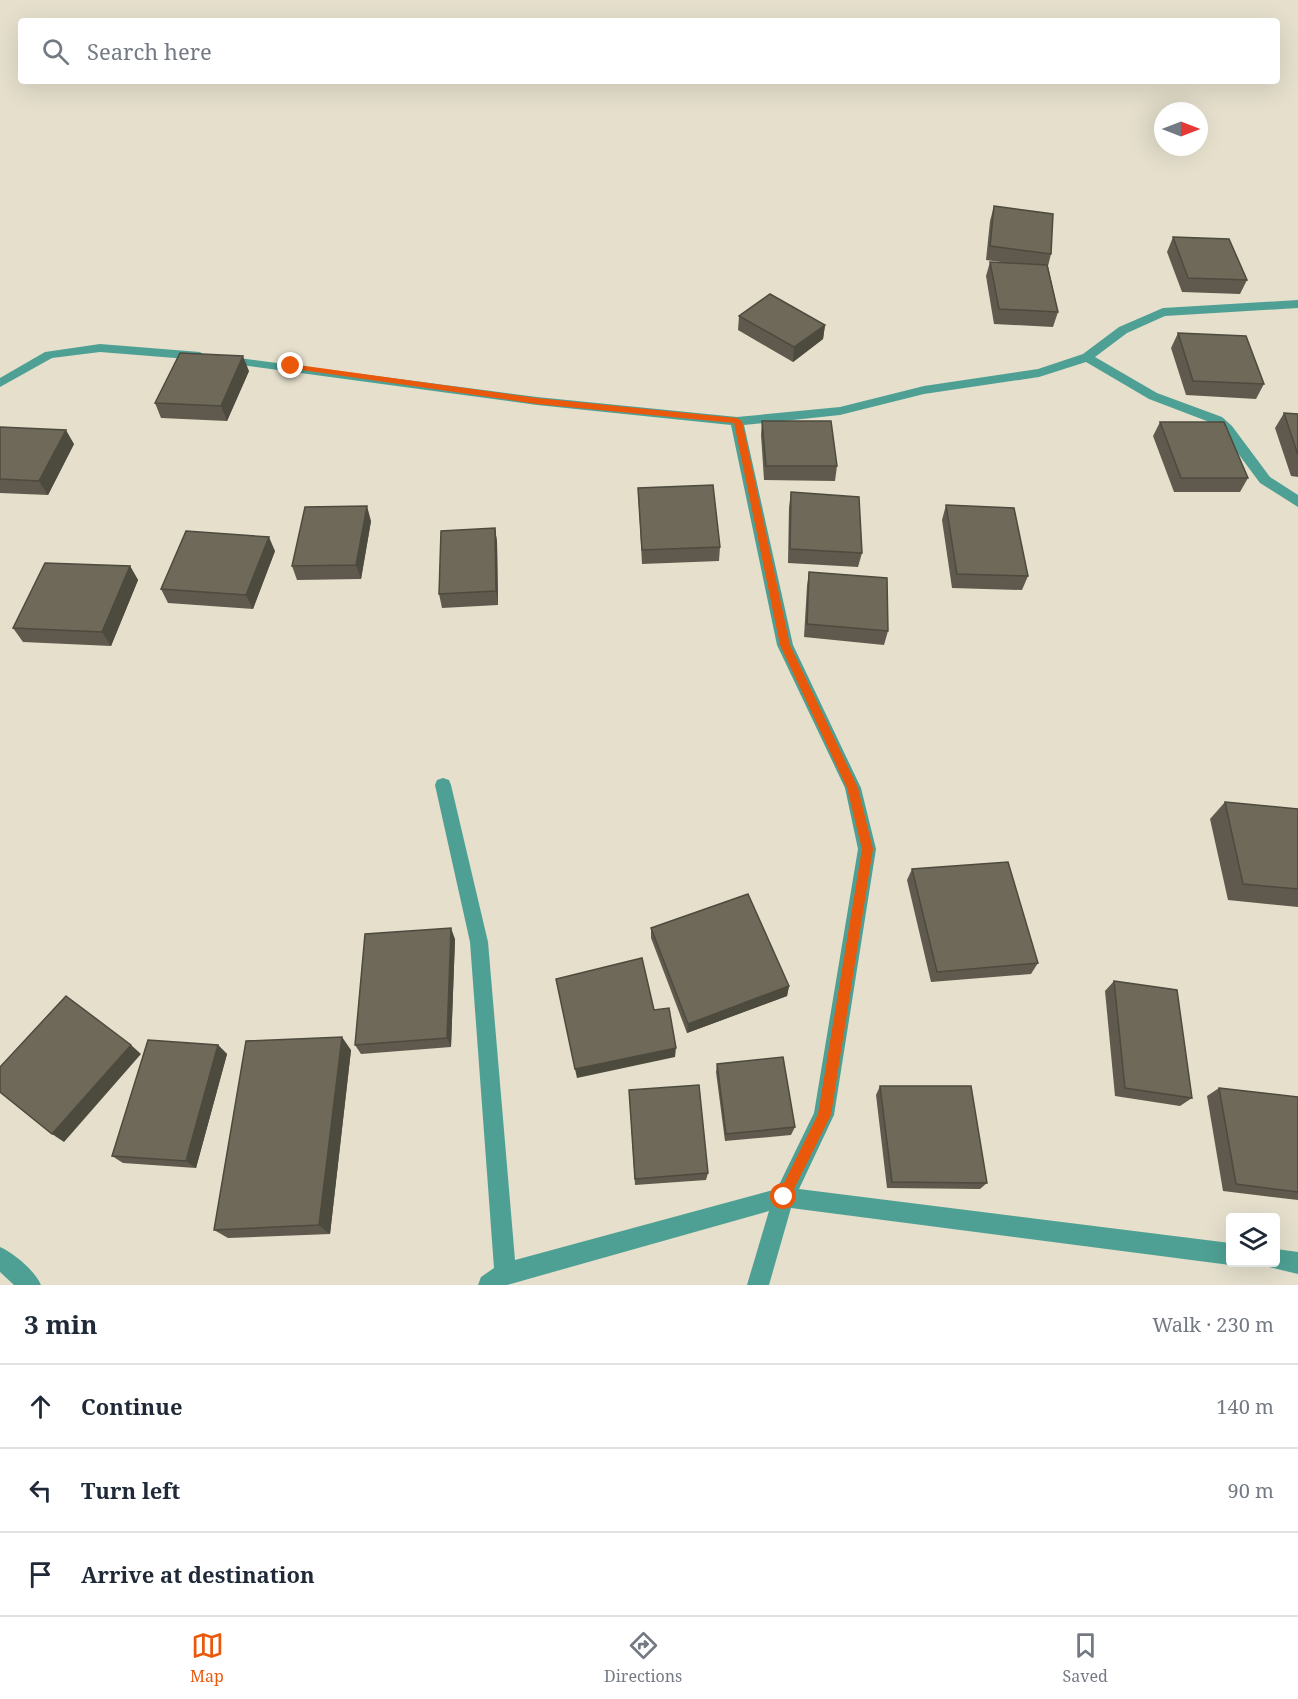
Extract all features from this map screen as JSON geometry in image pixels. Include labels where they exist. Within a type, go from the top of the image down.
[{"type":"street","points":[[0,383],[50,355],[100,348],[235,360],[537,401],[737,421],[840,411],[924,390],[1039,373],[1087,357],[1123,330],[1163,312],[1298,304]]},
{"type":"street","points":[[1087,357],[1153,396],[1217,420],[1227,429],[1264,480],[1298,502]]},
{"type":"street","points":[[737,421],[785,645],[853,788],[867,849],[824,1115],[784,1197],[758,1285]]},
{"type":"street","points":[[443,785],[478,942],[497,1279],[784,1197],[1226,1253]]},
{"type":"street","points":[[0,1258],[30,1285]]},
{"type":"street","points":[[1280,1261],[1298,1263]]},
{"type":"building","points":[[994,206],[1053,214],[1051,254],[990,246]]},
{"type":"building","points":[[1173,237],[1229,239],[1247,280],[1188,278]]},
{"type":"building","points":[[990,262],[1047,265],[1058,312],[999,309]]},
{"type":"building","points":[[770,294],[825,325],[794,347],[739,316]]},
{"type":"building","points":[[1178,333],[1246,336],[1264,384],[1193,381]]},
{"type":"building","points":[[180,353],[243,356],[221,406],[155,403]]},
{"type":"building","points":[[1284,413],[1298,414],[1298,455]]},
{"type":"building","points":[[762,421],[831,421],[837,466],[766,466]]},
{"type":"building","points":[[1160,422],[1224,422],[1248,478],[1181,478]]},
{"type":"building","points":[[0,427],[66,430],[39,481],[0,479]]},
{"type":"building","points":[[713,485],[720,547],[642,550],[638,488]]},
{"type":"building","points":[[791,492],[859,497],[862,553],[790,549]]},
{"type":"building","points":[[946,505],[1014,508],[1028,576],[957,574]]},
{"type":"building","points":[[367,506],[356,565],[292,566],[305,507]]},
{"type":"building","points":[[495,528],[496,591],[439,594],[441,531]]},
{"type":"building","points":[[186,531],[269,537],[246,595],[161,589]]},
{"type":"building","points":[[45,563],[130,566],[102,632],[13,628]]},
{"type":"building","points":[[809,572],[887,578],[888,631],[807,624]]},
{"type":"building","points":[[1225,802],[1298,809],[1298,889],[1243,884]]},
{"type":"building","points":[[1008,862],[1038,963],[937,972],[912,869]]},
{"type":"building","points":[[748,894],[789,986],[688,1024],[651,928]]},
{"type":"building","points":[[451,928],[447,1038],[355,1045],[365,934]]},
{"type":"building","points":[[642,958],[654,1010],[669,1008],[676,1048],[575,1069],[556,979]]},
{"type":"building","points":[[1114,981],[1177,990],[1192,1098],[1125,1088]]},
{"type":"building","points":[[66,996],[131,1045],[52,1134],[0,1092],[0,1067]]},
{"type":"building","points":[[342,1037],[319,1225],[214,1230],[246,1041]]},
{"type":"building","points":[[148,1040],[218,1045],[186,1161],[112,1156]]},
{"type":"building","points":[[783,1057],[795,1127],[726,1134],[717,1064]]},
{"type":"building","points":[[699,1085],[708,1173],[635,1179],[629,1090]]},
{"type":"building","points":[[880,1086],[971,1086],[987,1183],[892,1182]]},
{"type":"building","points":[[1219,1088],[1298,1097],[1298,1192],[1236,1184]]},
{"type":"route","points":[[291,366],[537,401],[737,421],[785,645],[853,788],[867,849],[824,1115],[784,1197]]}]
